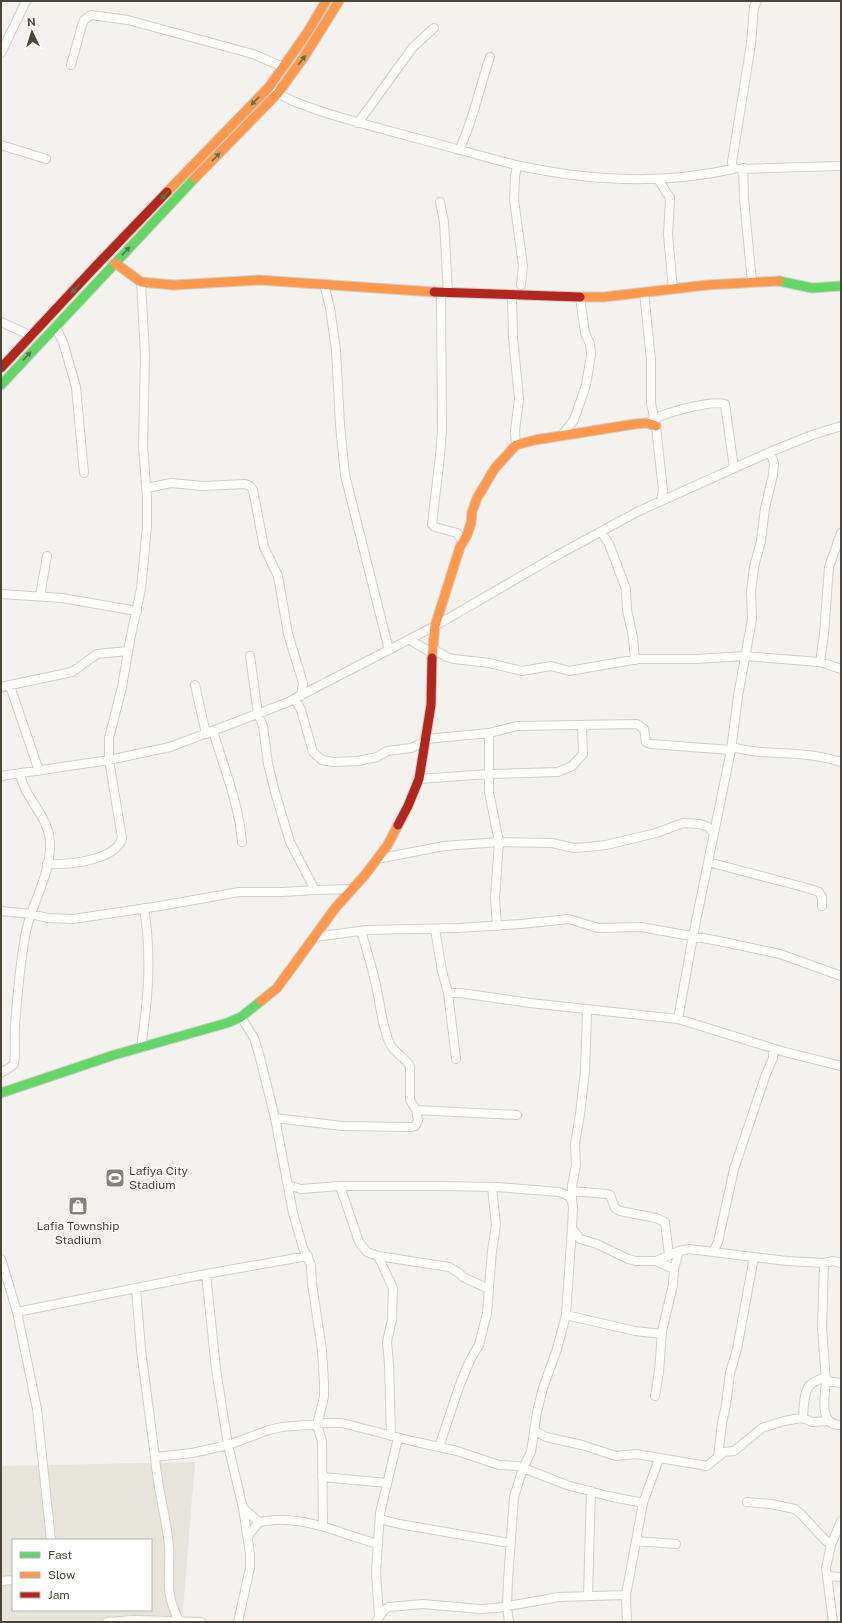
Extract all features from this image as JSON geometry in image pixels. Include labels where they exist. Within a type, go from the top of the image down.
[{"type":"main road","points":[[1,368],[94,268],[269,87],[307,33],[326,1]]},
{"type":"main road","points":[[1,385],[55,326],[278,93],[304,57],[339,1]]},
{"type":"main road","points":[[115,263],[141,282],[174,285],[259,280],[444,293],[580,297],[604,297],[674,288],[752,282],[777,281],[812,288],[841,286]]},
{"type":"main road","points":[[1,1093],[114,1055],[227,1023],[241,1017],[276,988],[336,907],[388,846],[408,806],[419,779],[432,705],[432,651],[436,626],[450,577],[463,542],[472,524],[472,512],[477,498],[495,468],[516,446],[535,440],[652,423]]},
{"type":"street","points":[[1,53],[26,1]]},
{"type":"street","points":[[733,169],[732,162],[751,44],[754,7],[757,1]]},
{"type":"street","points":[[71,65],[84,20],[91,16],[128,20],[253,54],[283,66]]},
{"type":"street","points":[[358,123],[413,46],[434,28]]},
{"type":"street","points":[[459,150],[472,121],[483,77],[490,57]]},
{"type":"street","points":[[269,87],[298,104],[358,123],[517,165],[566,175],[618,180],[658,179],[702,176],[743,168],[841,166]]},
{"type":"street","points":[[1,145],[46,159]]},
{"type":"street","points":[[516,446],[515,431],[519,394],[513,337],[517,295],[521,285],[523,266],[514,200],[517,165]]},
{"type":"street","points":[[743,168],[744,199],[752,282]]},
{"type":"street","points":[[668,192],[674,178]]},
{"type":"street","points":[[658,179],[668,192],[671,203],[668,235],[674,288]]},
{"type":"street","points":[[440,202],[444,222],[442,430],[432,524],[434,527],[457,533],[463,542]]},
{"type":"street","points":[[47,864],[64,864],[91,860],[116,849],[121,843],[122,838],[109,760],[109,738],[122,687],[137,611],[144,564],[147,526],[144,447],[145,355],[141,282]]},
{"type":"street","points":[[324,284],[330,308],[336,350],[340,425],[345,475],[390,650]]},
{"type":"street","points":[[644,292],[651,360],[652,423],[664,491],[661,501]]},
{"type":"street","points":[[561,436],[574,420],[586,385],[591,349],[585,334],[580,297]]},
{"type":"street","points":[[1,322],[32,336]]},
{"type":"street","points":[[55,326],[63,342],[76,387],[84,473]]},
{"type":"street","points":[[652,423],[671,412],[703,405],[720,403],[726,404],[734,468]]},
{"type":"street","points":[[574,420],[581,434]]},
{"type":"street","points":[[1,776],[109,760],[170,747],[258,714],[315,689],[410,640],[554,557],[661,501],[770,452],[812,435],[841,426]]},
{"type":"street","points":[[678,1019],[693,936],[731,748],[752,611],[751,592],[754,567],[761,541],[765,508],[773,475],[774,463],[770,452]]},
{"type":"street","points":[[146,488],[171,483],[203,486],[240,484],[250,486],[253,490],[264,547],[278,576],[288,634],[303,683],[298,697],[301,710],[313,752],[322,760],[333,762],[358,761],[376,757],[387,751],[411,748],[426,740],[489,733],[517,726],[637,724],[644,729],[646,742],[651,744],[731,748],[760,752],[815,755],[841,762]]},
{"type":"street","points":[[664,491],[673,496]]},
{"type":"street","points":[[601,532],[608,544],[626,589],[627,610],[633,637],[635,660]]},
{"type":"street","points":[[820,662],[824,634],[829,567],[841,533]]},
{"type":"street","points":[[40,596],[47,556]]},
{"type":"street","points":[[1,594],[40,596],[137,611]]},
{"type":"street","points":[[410,640],[432,651],[454,659],[489,663],[522,670],[552,666],[569,671],[652,658],[696,659],[744,656],[820,662],[841,669]]},
{"type":"street","points":[[39,771],[5,686],[72,672],[97,654],[128,652]]},
{"type":"street","points":[[250,656],[258,714],[263,726],[268,764],[290,842],[315,890]]},
{"type":"street","points":[[303,683],[315,689]]},
{"type":"street","points":[[194,685],[209,733],[234,799],[240,824],[242,842]]},
{"type":"street","points":[[419,779],[489,774],[558,772],[572,766],[583,754],[582,726]]},
{"type":"street","points":[[489,733],[489,792],[499,842],[495,898],[497,926]]},
{"type":"street","points":[[411,748],[423,755]]},
{"type":"street","points":[[1,1073],[14,1064],[17,988],[25,935],[51,848],[46,824],[22,783],[20,773]]},
{"type":"street","points":[[377,859],[444,846],[499,842],[552,843],[574,848],[606,845],[656,833],[683,823],[700,824],[708,827],[714,833]]},
{"type":"street","points":[[708,827],[716,823]]},
{"type":"street","points":[[708,862],[814,890],[822,897],[822,906]]},
{"type":"street","points":[[1,911],[31,914],[48,918],[73,919],[239,892],[352,889]]},
{"type":"street","points":[[141,1048],[147,1010],[150,953],[144,908]]},
{"type":"street","points":[[314,938],[361,931],[497,926],[569,919],[598,928],[641,927],[780,954],[841,976]]},
{"type":"street","points":[[435,929],[442,971],[448,993],[456,1059]]},
{"type":"street","points":[[275,1118],[342,1126],[412,1127],[415,1126],[418,1121],[416,1110],[411,1104],[410,1100],[410,1067],[409,1064],[394,1050],[390,1044],[384,1024],[372,965],[361,931]]},
{"type":"street","points":[[448,993],[461,993],[589,1011],[678,1019],[773,1048],[841,1066]]},
{"type":"street","points":[[509,1622],[507,1607],[514,1497],[523,1468],[531,1452],[537,1412],[543,1388],[557,1349],[566,1315],[573,1207],[569,1196],[569,1190],[576,1166],[575,1144],[581,1106],[589,1011]]},
{"type":"street","points":[[241,1017],[254,1038],[275,1118],[293,1214],[303,1248],[311,1265],[312,1284],[322,1350],[324,1382],[324,1397],[317,1425],[322,1441],[323,1526]]},
{"type":"street","points":[[713,1252],[718,1242],[734,1169],[766,1074],[773,1058],[773,1048]]},
{"type":"street","points":[[416,1110],[517,1115]]},
{"type":"street","points":[[288,1185],[301,1188],[340,1186],[492,1187],[569,1190],[606,1194],[610,1195],[615,1208],[620,1211],[656,1218],[665,1222],[669,1256]]},
{"type":"street","points":[[340,1186],[359,1242],[367,1252],[378,1256],[449,1267],[456,1270],[463,1277],[489,1289]]},
{"type":"street","points":[[439,1447],[458,1387],[470,1360],[479,1345],[487,1313],[492,1251],[496,1225],[492,1187]]},
{"type":"street","points":[[291,1198],[301,1188]]},
{"type":"street","points":[[572,1228],[580,1239]]},
{"type":"street","points":[[571,1242],[580,1239],[598,1244],[628,1259],[636,1261],[656,1261],[679,1251],[688,1249],[824,1263],[833,1260],[841,1263]]},
{"type":"street","points":[[718,1242],[724,1253]]},
{"type":"street","points":[[655,1396],[659,1372],[662,1334],[673,1284],[674,1269],[679,1251]]},
{"type":"street","points":[[16,1312],[206,1274],[308,1256]]},
{"type":"street","points":[[378,1256],[393,1288],[392,1319],[387,1342],[394,1437],[387,1483],[380,1513],[376,1574],[378,1619]]},
{"type":"street","points":[[718,1457],[730,1373],[737,1349],[744,1304],[754,1257]]},
{"type":"street","points":[[1,1259],[16,1312],[37,1409],[51,1539]]},
{"type":"street","points":[[656,1261],[674,1269]]},
{"type":"street","points":[[824,1263],[822,1328],[826,1379],[826,1418],[834,1425],[841,1425]]},
{"type":"street","points":[[206,1274],[216,1369],[228,1444],[243,1508],[250,1554],[250,1568],[238,1622]]},
{"type":"street","points":[[136,1288],[141,1350],[158,1490],[169,1547],[168,1591],[172,1608],[179,1621]]},
{"type":"street","points":[[566,1315],[635,1331],[662,1334]]},
{"type":"street","points":[[803,1418],[806,1391],[810,1384],[826,1379],[841,1383]]},
{"type":"street","points":[[534,1430],[546,1437],[582,1445],[611,1455],[623,1456],[636,1454],[707,1466],[724,1452],[734,1451],[762,1428],[784,1420],[803,1418],[810,1422],[817,1422],[826,1418]]},
{"type":"street","points":[[155,1458],[192,1453],[228,1444],[276,1428],[342,1424],[474,1456],[499,1465],[523,1468],[561,1483],[643,1503]]},
{"type":"street","points":[[626,1622],[626,1594],[643,1503],[659,1459]]},
{"type":"street","points":[[322,1476],[387,1483]]},
{"type":"street","points":[[588,1595],[591,1491]]},
{"type":"street","points":[[747,1502],[771,1504],[795,1509],[831,1545]]},
{"type":"street","points":[[243,1508],[259,1522],[287,1520],[323,1526],[378,1544]]},
{"type":"street","points":[[380,1519],[399,1524],[510,1543]]},
{"type":"street","points":[[830,1621],[826,1568],[831,1545],[841,1521]]},
{"type":"street","points":[[248,1536],[259,1522]]},
{"type":"street","points":[[636,1540],[676,1544]]},
{"type":"street","points":[[827,1576],[841,1577]]},
{"type":"street","points":[[1,1582],[12,1580]]},
{"type":"street","points":[[378,1619],[389,1607],[407,1605],[435,1604],[480,1608],[507,1607],[559,1596],[626,1594]]},
{"type":"street","points":[[106,1622],[200,1622]]},
{"type":"shaded area","points":[[195,1462],[182,1622],[1,1622],[1,1466]]},
{"type":"traffic: fast","points":[[1,385],[195,178]]},
{"type":"traffic: fast","points":[[779,281],[812,288],[841,286]]},
{"type":"traffic: fast","points":[[1,1093],[114,1055],[227,1023],[241,1017],[261,1001]]},
{"type":"traffic: slow","points":[[167,192],[269,87],[307,33],[326,1]]},
{"type":"traffic: slow","points":[[195,178],[278,93],[304,57],[339,1]]},
{"type":"traffic: slow","points":[[115,263],[141,282],[174,285],[259,280],[434,292]]},
{"type":"traffic: slow","points":[[580,297],[604,297],[707,285],[779,281]]},
{"type":"traffic: slow","points":[[432,658],[435,626],[460,547],[467,535],[471,523],[472,512],[477,498],[495,468],[516,445],[535,440],[635,424],[647,423],[656,426]]},
{"type":"traffic: slow","points":[[261,1001],[277,988],[336,907],[365,875],[387,846],[398,825]]},
{"type":"traffic: jam","points":[[1,368],[167,192]]},
{"type":"traffic: jam","points":[[434,292],[580,297]]},
{"type":"traffic: jam","points":[[398,825],[408,806],[419,779],[431,705],[432,658]]},
{"type":"place","name":"Lafiya City Stadium","points":[[115,1178]]},
{"type":"place","name":"Lafia Township Stadium","points":[[78,1206]]}]
